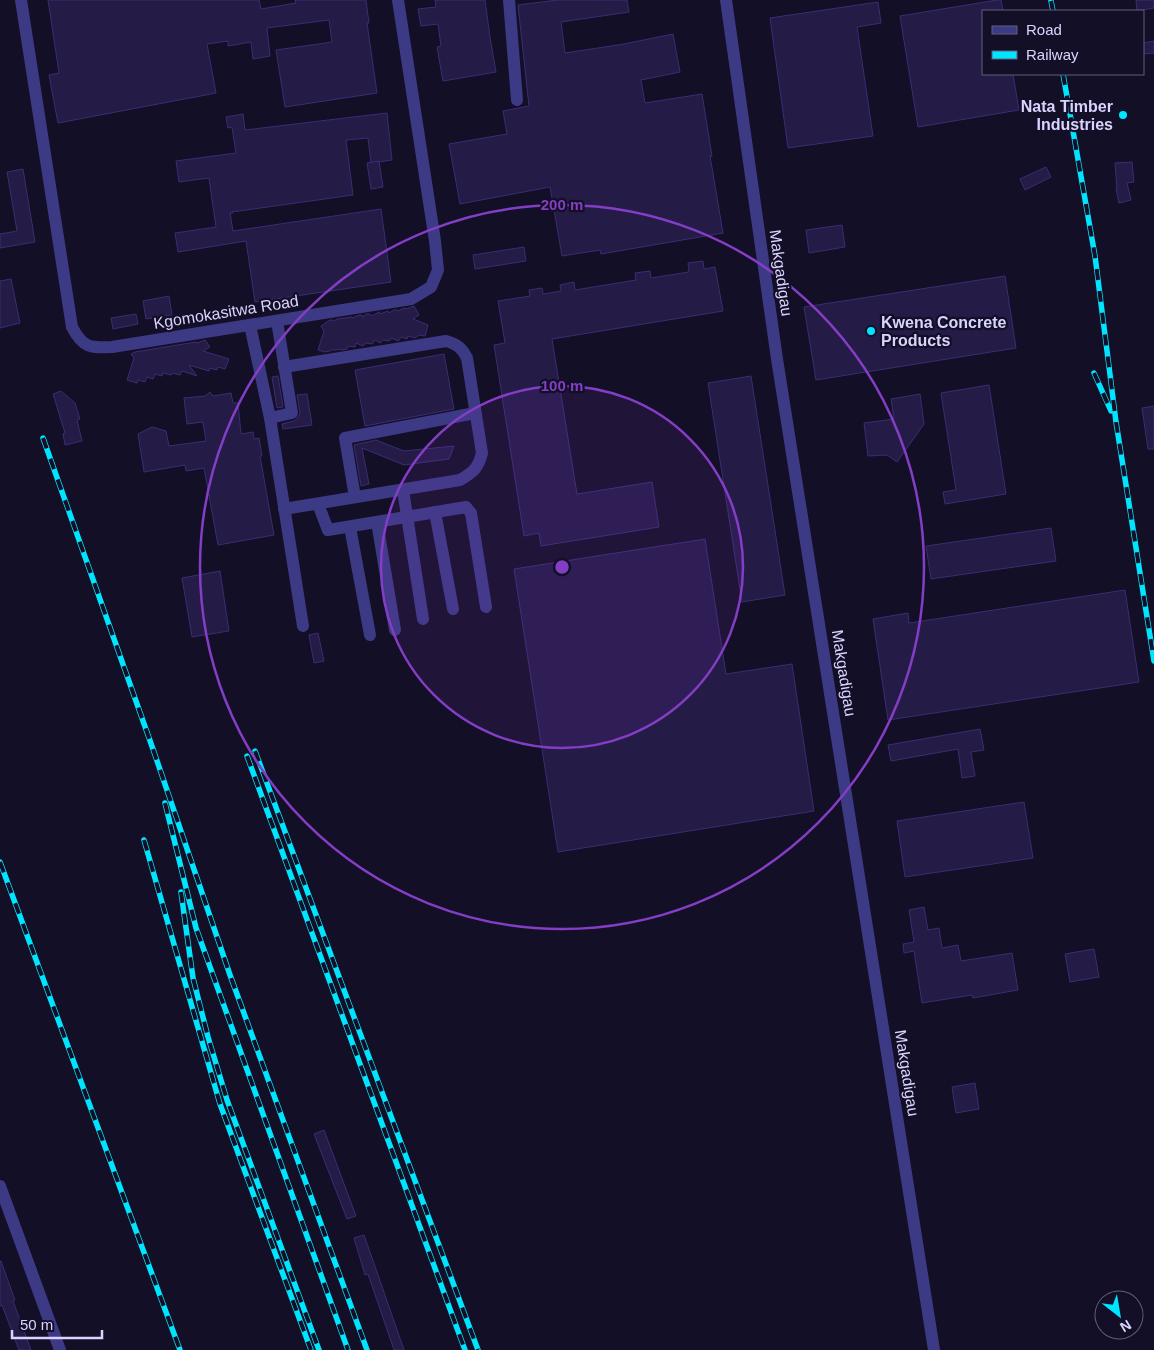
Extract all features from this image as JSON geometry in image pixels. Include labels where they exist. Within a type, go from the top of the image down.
[{"type":"street","name":"Kgomokasitwa Road","points":[[21,0],[72,327],[77,337],[85,345],[98,347],[112,347],[411,299],[431,287],[438,270],[435,241],[398,0]]},
{"type":"street","points":[[509,0],[518,100]]},
{"type":"street","name":"Makgadigau","points":[[726,0],[777,359],[934,1350]]},
{"type":"street","points":[[270,418],[292,413],[276,320]]},
{"type":"street","points":[[250,325],[270,418],[303,626]]},
{"type":"street","points":[[284,367],[446,341],[455,344],[463,350],[467,358],[482,453],[480,462],[475,470],[460,480],[284,509]]},
{"type":"street","points":[[355,497],[345,438],[476,413]]},
{"type":"street","points":[[403,490],[423,619]]},
{"type":"street","points":[[318,504],[328,530],[466,507],[471,513],[486,607]]},
{"type":"street","points":[[435,512],[452,609]]},
{"type":"street","points":[[377,522],[395,630]]},
{"type":"street","points":[[350,527],[370,635]]},
{"type":"street","points":[[0,1186],[60,1350]]},
{"type":"building","points":[[48,0],[259,0],[261,9],[296,3],[295,0],[366,0],[369,23],[367,23],[377,93],[285,107],[276,50],[332,42],[329,20],[267,28],[270,56],[253,59],[251,42],[228,46],[228,41],[207,44],[216,93],[58,123],[49,75],[59,73]]},
{"type":"building","points":[[435,0],[485,0],[496,72],[443,81],[437,47],[441,46],[438,24],[421,26],[418,9],[436,7]]},
{"type":"building","points":[[557,0],[627,0],[629,12],[561,22],[565,53],[673,34],[680,72],[641,80],[645,103],[702,94],[723,233],[601,254],[600,250],[562,256],[550,187],[460,204],[449,144],[507,134],[503,111],[529,106],[518,5]]},
{"type":"building","points":[[1001,0],[1003,10],[982,10],[982,75],[1013,75],[1019,110],[918,127],[900,16]]},
{"type":"building","points":[[1136,0],[1154,0],[1154,8],[1137,10]]},
{"type":"building","points":[[878,2],[881,23],[857,27],[873,136],[788,148],[770,18]]},
{"type":"building","points":[[1154,41],[1154,53],[1144,54],[1144,43]]},
{"type":"building","points":[[387,113],[392,160],[371,163],[368,138],[346,140],[353,195],[230,213],[233,231],[381,209],[391,282],[255,302],[246,241],[178,252],[175,233],[216,227],[209,178],[179,182],[176,161],[236,153],[232,127],[228,128],[226,117],[243,114],[245,130]]},
{"type":"building","points":[[379,161],[383,187],[371,189],[367,163]]},
{"type":"building","points":[[1132,162],[1134,182],[1127,183],[1131,200],[1119,203],[1116,189],[1115,163]]},
{"type":"building","points":[[1046,167],[1051,177],[1025,190],[1020,179]]},
{"type":"building","points":[[23,169],[35,242],[0,248],[0,234],[17,231],[7,172]]},
{"type":"building","points":[[842,225],[845,247],[809,253],[806,230]]},
{"type":"building","points":[[524,247],[526,261],[475,269],[473,255]]},
{"type":"building","points":[[703,261],[704,269],[715,267],[723,311],[552,339],[577,494],[652,482],[659,527],[541,546],[539,533],[524,536],[494,345],[505,343],[498,301],[530,296],[529,290],[542,288],[543,294],[561,291],[560,285],[574,282],[575,290],[636,280],[635,273],[650,271],[651,278],[689,272],[688,263]]},
{"type":"building","points":[[1005,276],[1016,348],[816,380],[804,307]]},
{"type":"building","points":[[11,279],[20,323],[0,328],[0,281]]},
{"type":"building","points":[[169,296],[172,315],[146,319],[143,301]]},
{"type":"building","points":[[414,306],[419,315],[413,319],[428,325],[425,336],[419,335],[415,338],[408,336],[407,339],[401,337],[398,341],[392,338],[389,341],[383,340],[380,343],[375,340],[372,344],[366,343],[363,346],[356,343],[355,347],[348,346],[347,349],[341,350],[325,352],[318,350],[324,331],[321,326],[330,320],[334,321],[362,315],[363,317],[366,314],[372,316],[379,312],[380,314],[388,311],[389,313],[394,310],[398,311]]},
{"type":"building","points":[[136,314],[138,324],[113,329],[111,318]]},
{"type":"building","points":[[205,340],[210,347],[203,351],[229,359],[225,369],[218,367],[217,370],[210,368],[209,371],[189,365],[197,376],[182,371],[180,375],[163,373],[162,376],[155,374],[153,379],[147,377],[145,382],[138,380],[137,383],[127,380],[134,358],[131,354]]},
{"type":"building","points":[[444,354],[454,409],[365,426],[355,370]]},
{"type":"building","points":[[278,376],[283,407],[277,408],[272,377]]},
{"type":"building","points":[[751,376],[785,595],[742,602],[708,383]]},
{"type":"building","points":[[989,385],[1006,494],[945,504],[943,492],[956,490],[941,393]]},
{"type":"building","points":[[61,391],[75,403],[80,419],[77,420],[82,441],[65,445],[63,434],[65,433],[53,394]]},
{"type":"building","points":[[210,392],[213,396],[231,393],[233,403],[238,403],[241,434],[253,432],[254,439],[259,438],[262,456],[260,456],[274,535],[218,545],[204,468],[186,471],[185,465],[144,472],[138,434],[152,427],[166,431],[169,446],[206,441],[203,422],[187,424],[184,398],[205,396]]},
{"type":"building","points":[[307,394],[312,425],[283,429],[282,424],[294,421],[299,416],[297,395]]},
{"type":"building","points":[[920,394],[924,424],[897,462],[887,455],[868,456],[864,423],[894,419],[891,399]]},
{"type":"building","points":[[1154,406],[1154,449],[1148,449],[1142,408]]},
{"type":"building","points":[[376,440],[404,451],[454,446],[449,459],[404,465],[362,448],[369,484],[361,486],[354,445]]},
{"type":"building","points":[[1051,528],[1056,561],[931,579],[926,546]]},
{"type":"building","points":[[705,539],[726,674],[792,664],[814,811],[558,852],[514,569]]},
{"type":"building","points":[[220,571],[229,631],[192,637],[182,578]]},
{"type":"building","points":[[1125,590],[1139,682],[888,720],[873,619],[908,613],[909,623]]},
{"type":"building","points":[[318,633],[324,661],[314,663],[309,635]]},
{"type":"building","points":[[980,729],[984,750],[971,752],[975,776],[962,778],[958,749],[891,761],[888,745]]},
{"type":"building","points":[[1024,802],[1033,858],[905,877],[897,821]]},
{"type":"building","points":[[924,907],[928,930],[939,928],[942,948],[958,945],[961,961],[1012,953],[1018,990],[973,998],[972,995],[922,1003],[914,951],[904,953],[903,944],[914,942],[909,910]]},
{"type":"building","points":[[1094,949],[1099,977],[1070,982],[1065,954]]},
{"type":"building","points":[[975,1083],[979,1109],[956,1113],[952,1087]]},
{"type":"building","points":[[324,1130],[356,1216],[347,1219],[314,1134]]},
{"type":"building","points":[[364,1235],[404,1350],[394,1350],[368,1274],[365,1275],[354,1238]]},
{"type":"building","points":[[0,1261],[31,1350],[19,1350],[2,1305],[0,1306]]},
{"type":"railway","points":[[1051,1],[1053,10]]},
{"type":"railway","points":[[1063,75],[1095,256],[1116,422],[1154,661]]},
{"type":"railway","points":[[1094,373],[1111,411]]},
{"type":"railway","points":[[43,438],[154,752],[230,975],[367,1350]]},
{"type":"railway","points":[[255,751],[478,1350]]},
{"type":"railway","points":[[247,756],[465,1350]]},
{"type":"railway","points":[[165,803],[196,928],[348,1350]]},
{"type":"railway","points":[[144,840],[220,1104],[311,1350]]},
{"type":"railway","points":[[0,862],[180,1350]]},
{"type":"railway","points":[[181,892],[193,978],[208,1037],[227,1100],[319,1350]]},
{"type":"place","name":"Nata Timber Industries","points":[[1123,115]]},
{"type":"place","name":"Kwena Concrete Products","points":[[871,331]]}]
